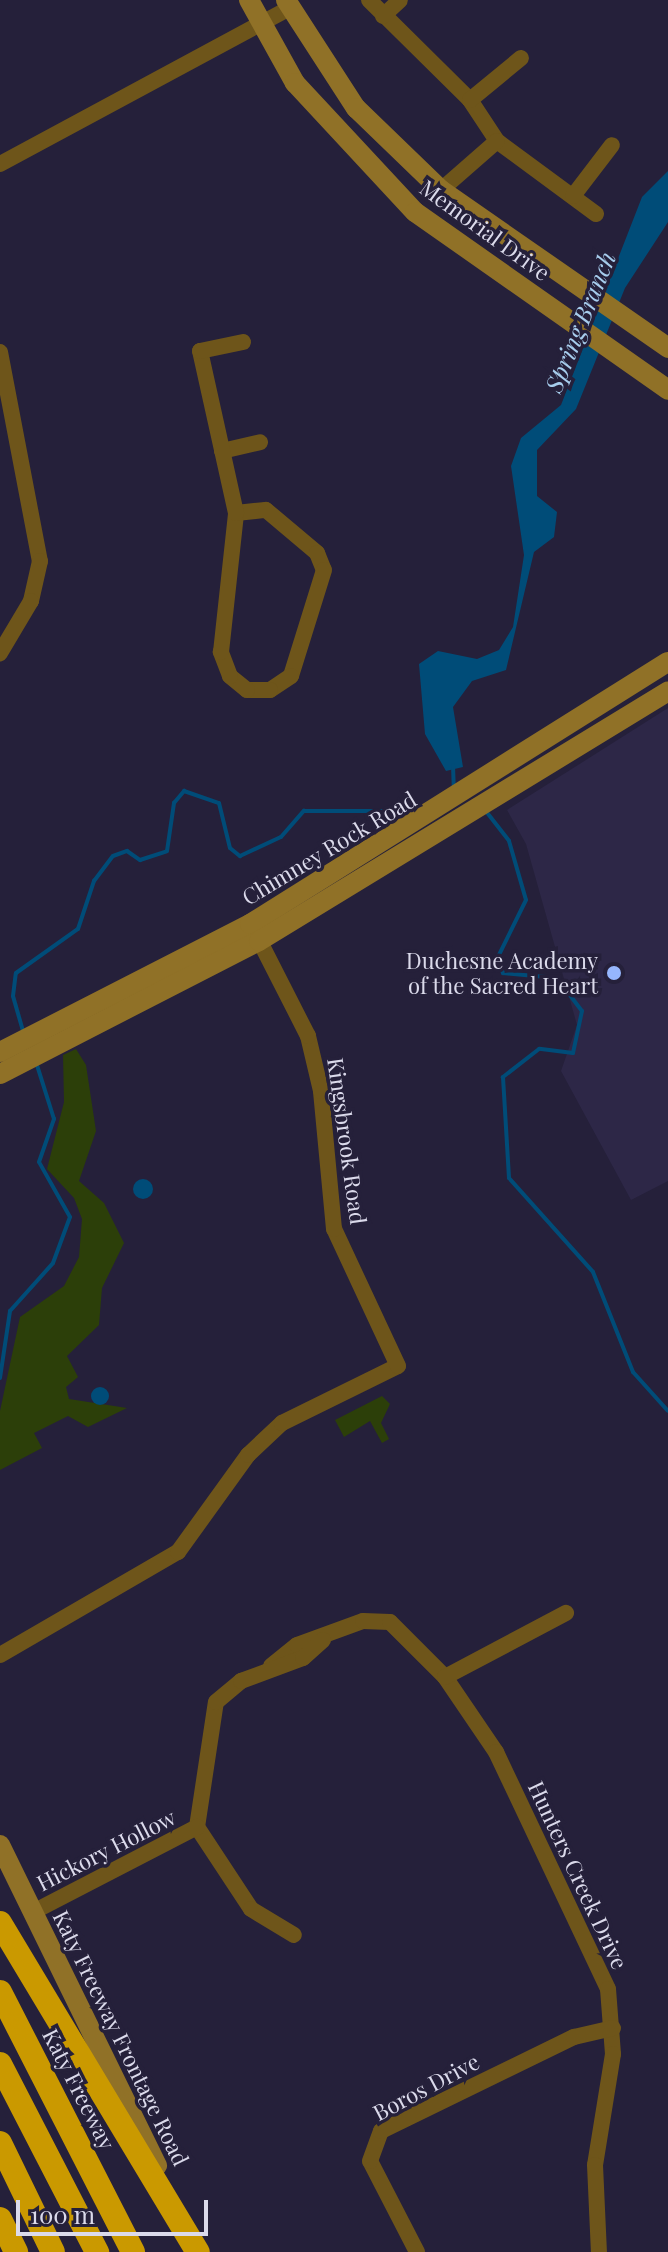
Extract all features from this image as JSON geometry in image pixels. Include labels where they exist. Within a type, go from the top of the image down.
[{"type":"highway","points":[[0,1923],[199,2252]]},
{"type":"highway","name":"Katy Freeway","points":[[0,1992],[133,2252]]},
{"type":"highway","points":[[0,2064],[97,2252]]},
{"type":"highway","points":[[0,2143],[53,2252]]},
{"type":"highway","points":[[0,2219],[16,2252]]},
{"type":"main road","name":"Memorial Drive","points":[[249,0],[295,83],[365,163],[415,212],[668,390]]},
{"type":"main road","name":"Memorial Drive","points":[[288,4],[356,108],[441,190],[668,348]]},
{"type":"main road","name":"Chimney Rock Road","points":[[610,717],[668,662]]},
{"type":"main road","name":"Chimney Rock Road","points":[[0,1074],[64,1030],[255,932],[610,717],[668,691]]},
{"type":"main road","name":"Chimney Rock Road","points":[[0,1052],[64,1030]]},
{"type":"main road","name":"Katy Freeway Frontage Road","points":[[0,1845],[199,2252]]},
{"type":"street","points":[[369,0],[470,100],[497,141],[596,214]]},
{"type":"street","points":[[383,16],[400,0]]},
{"type":"street","points":[[1,166],[261,24],[288,4]]},
{"type":"street","points":[[470,100],[521,58]]},
{"type":"street","points":[[441,190],[497,141]]},
{"type":"street","points":[[573,196],[612,145]]},
{"type":"street","points":[[236,513],[266,510],[297,533],[324,570],[291,676],[270,690],[247,690],[230,676],[221,652],[236,513],[200,351],[243,342]]},
{"type":"street","points":[[0,352],[40,561],[31,601],[0,653]]},
{"type":"street","points":[[222,451],[260,442]]},
{"type":"street","name":"Kingsbrook Road","points":[[0,1655],[178,1552],[248,1455],[282,1423],[398,1366],[334,1229],[321,1091],[308,1036],[255,932]]},
{"type":"street","points":[[445,1677],[566,1613]]},
{"type":"street","name":"Hickory Hollow","points":[[33,1912],[197,1827],[216,1702],[297,1645],[363,1621],[390,1622],[445,1677]]},
{"type":"street","name":"Hunters Creek Drive","points":[[445,1677],[496,1752],[608,1989],[613,2028],[595,2165],[599,2252]]},
{"type":"street","points":[[197,1827],[251,1909],[294,1935]]},
{"type":"street","name":"Boros Drive","points":[[417,2252],[370,2161],[381,2131],[574,2037],[613,2028]]},
{"type":"shaded area","name":"Duchesne Academy of the Sacred Heart","points":[[668,708],[668,1181],[631,1200],[561,1071],[577,1025],[526,844],[507,810]]},
{"type":"green space","points":[[76,1049],[86,1065],[96,1131],[79,1181],[104,1203],[124,1243],[102,1288],[99,1325],[67,1356],[78,1377],[66,1387],[69,1399],[127,1408],[88,1427],[68,1416],[34,1433],[42,1448],[0,1470],[0,1411],[20,1317],[64,1286],[79,1257],[82,1219],[74,1198],[47,1169],[64,1102],[63,1055]]},
{"type":"green space","points":[[382,1396],[390,1404],[381,1423],[389,1439],[382,1443],[370,1421],[344,1437],[335,1420]]},
{"type":"water","points":[[668,171],[668,222],[625,288],[576,409],[537,450],[537,496],[557,512],[554,537],[534,552],[506,670],[472,681],[453,707],[463,767],[446,771],[425,734],[419,664],[438,651],[477,659],[499,650],[513,627],[524,555],[511,466],[521,438],[561,405],[642,197]]},
{"type":"water","points":[[143,1179],[150,1182],[153,1189],[150,1196],[143,1199],[136,1196],[133,1189],[136,1182]]},
{"type":"water","points":[[96,1387],[104,1387],[109,1396],[107,1403],[96,1405],[91,1400],[91,1392]]},
{"type":"waterway","name":"Spring Branch","points":[[453,765],[454,788]]},
{"type":"waterway","name":"Spring Branch","points":[[23,1031],[13,996],[16,973],[78,929],[94,881],[113,856],[127,851],[140,860],[167,851],[174,803],[184,791],[219,803],[230,848],[240,856],[281,837],[304,811],[414,811]]},
{"type":"waterway","points":[[485,810],[509,841],[526,900],[498,957],[503,973],[557,978],[582,1011],[573,1053],[539,1049],[503,1077],[509,1178],[593,1272],[633,1372],[668,1411]]},
{"type":"waterway","name":"Spring Branch","points":[[0,1378],[10,1311],[53,1263],[70,1217],[39,1162],[54,1119],[36,1062]]},
{"type":"place","name":"Duchesne Academy of the Sacred Heart","points":[[614,973]]}]
